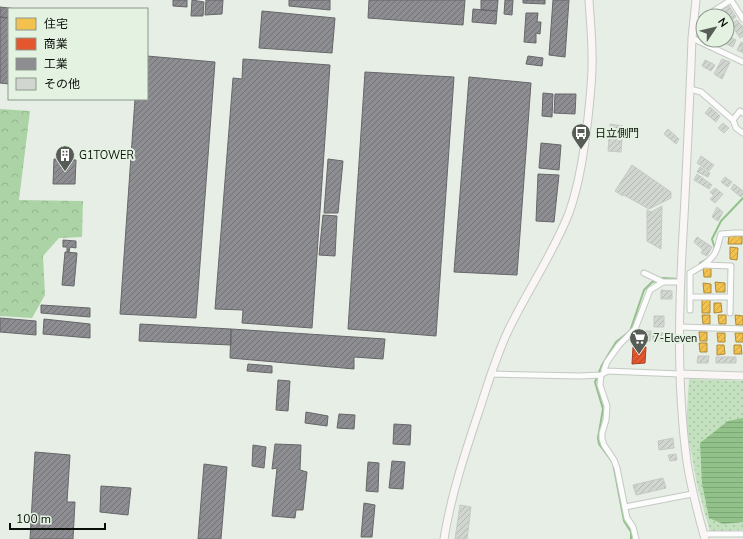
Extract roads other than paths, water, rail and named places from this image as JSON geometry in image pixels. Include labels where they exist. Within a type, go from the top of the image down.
[{"type":"street","points":[[444,539],[448,514],[462,461],[491,374],[508,332],[559,236],[569,212],[581,172],[592,79],[589,0]]},
{"type":"street","points":[[696,0],[692,38],[680,282],[680,374],[683,426],[692,494],[704,537],[743,534]]},
{"type":"street","points":[[718,8],[731,0],[743,19]]},
{"type":"street","points":[[692,38],[743,62]]},
{"type":"street","points":[[690,89],[701,92],[733,120],[736,128],[743,133]]},
{"type":"street","points":[[733,120],[740,111],[743,113]]},
{"type":"street","points":[[690,310],[690,273],[704,265],[712,258],[721,234],[743,233]]},
{"type":"street","points":[[704,265],[731,266],[730,313]]},
{"type":"street","points":[[644,273],[662,282],[680,282]]},
{"type":"street","points":[[636,539],[633,527],[627,518],[617,468],[602,439],[607,406],[600,384],[607,362],[619,345],[635,330],[650,290],[662,282]]},
{"type":"street","points":[[690,297],[730,297]]},
{"type":"street","points":[[680,327],[743,329]]},
{"type":"street","points":[[491,374],[579,376],[602,374],[607,372],[743,376]]},
{"type":"street","points":[[625,507],[692,494]]},
{"type":"waterway","points":[[715,249],[712,239],[721,221],[743,198]]},
{"type":"waterway","points":[[699,266],[700,263],[707,259]]},
{"type":"waterway","points":[[660,279],[679,279]]},
{"type":"waterway","points":[[631,539],[631,532],[624,521],[613,463],[599,444],[598,438],[603,409],[595,382],[602,365],[616,342],[630,331],[644,290],[652,282],[656,281]]},
{"type":"place","name":"日立側門","points":[[581,150]]},
{"type":"place","name":"G1TOWER","points":[[65,172]]},
{"type":"place","name":"7-Eleven","points":[[639,355]]}]
